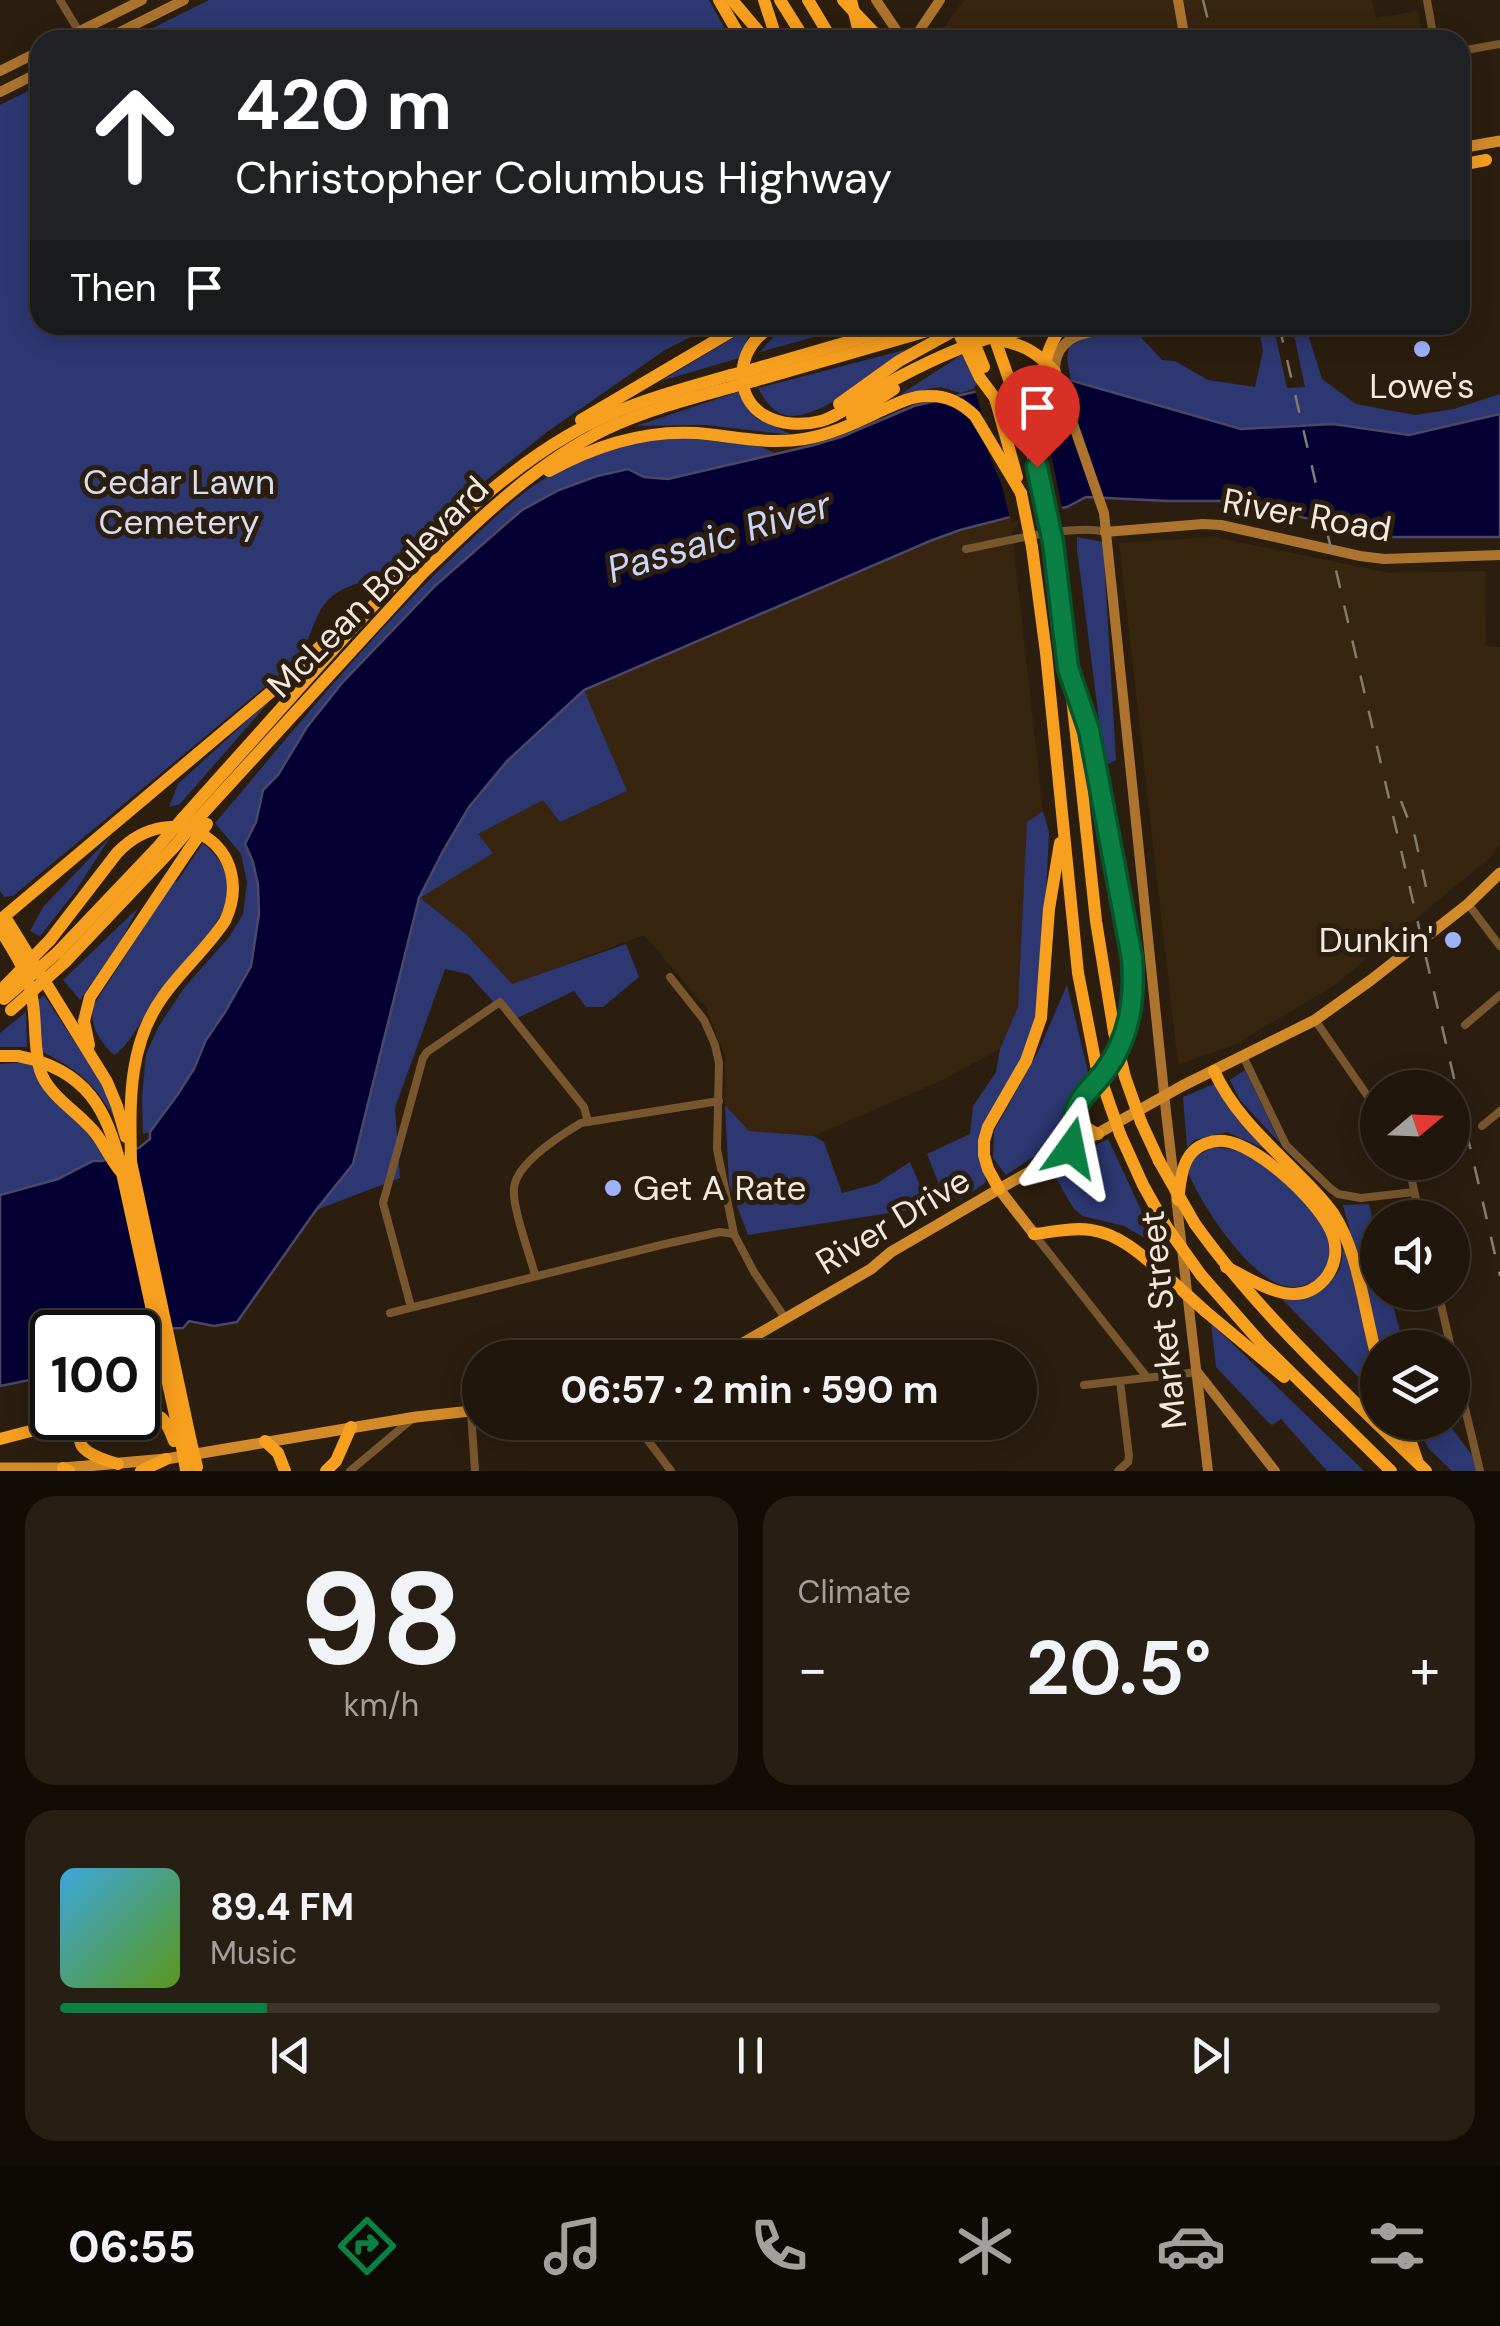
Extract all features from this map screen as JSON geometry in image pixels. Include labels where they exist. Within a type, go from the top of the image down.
[{"type":"highway","points":[[720,0],[736,30]]},
{"type":"highway","points":[[732,0],[765,30]]},
{"type":"highway","points":[[764,0],[771,30]]},
{"type":"highway","points":[[780,0],[799,30]]},
{"type":"highway","points":[[808,0],[826,30]]},
{"type":"highway","points":[[843,0],[856,30]]},
{"type":"highway","points":[[843,0],[862,30]]},
{"type":"highway","points":[[843,0],[871,30]]},
{"type":"highway","points":[[509,478],[564,431],[725,335]]},
{"type":"highway","points":[[760,335],[747,354],[743,369],[746,392],[752,405],[772,420],[794,426],[828,418],[916,368],[1002,335]]},
{"type":"highway","name":"McLean Boulevard","points":[[754,375],[876,335]]},
{"type":"highway","name":"McLean Boulevard","points":[[195,821],[352,629],[441,537],[555,444],[609,415],[658,396],[912,335]]},
{"type":"highway","points":[[812,422],[899,361],[947,335]]},
{"type":"highway","points":[[957,335],[995,398]]},
{"type":"highway","points":[[970,335],[995,398],[1032,548],[1078,972],[1096,1064],[1120,1134],[1166,1226],[1200,1274],[1261,1343],[1391,1471]]},
{"type":"highway","points":[[994,335],[1037,467],[1053,543],[1096,922],[1114,1032],[1141,1122],[1158,1161],[1226,1267],[1272,1319],[1422,1467]]},
{"type":"highway","points":[[1037,467],[1041,383],[1044,364],[1057,335]]},
{"type":"highway","points":[[983,340],[1024,346],[1055,372]]},
{"type":"highway","points":[[834,430],[931,362]]},
{"type":"highway","name":"McLean Boulevard","points":[[3,1004],[156,848],[195,821],[423,572],[489,512],[542,468],[604,430],[732,381]]},
{"type":"highway","points":[[489,512],[564,463],[628,440],[667,433],[776,442],[808,438],[846,427],[920,396],[936,396],[964,407],[979,422],[1021,493]]},
{"type":"highway","points":[[1,919],[278,686],[441,537]]},
{"type":"highway","points":[[1068,668],[1089,730],[1132,958],[1133,1001],[1117,1052],[1075,1112],[1071,1148]]},
{"type":"highway","points":[[98,1066],[86,1028],[86,1006],[195,821]]},
{"type":"highway","points":[[999,1189],[988,1170],[984,1142],[988,1127],[1026,1061],[1041,1018],[1049,909],[1063,821]]},
{"type":"highway","points":[[3,1004],[58,951],[116,853],[127,843],[145,831],[167,826],[190,829],[220,850],[233,886],[231,908],[216,934],[169,988],[151,1016],[136,1052],[126,1118],[127,1167],[154,1320],[192,1470]]},
{"type":"highway","name":"McLean Boulevard","points":[[58,951],[181,849]]},
{"type":"highway","points":[[1,919],[32,994],[42,1075],[101,1141],[114,1164],[127,1167]]},
{"type":"highway","points":[[1,919],[98,1066],[126,1118]]},
{"type":"highway","points":[[0,948],[19,962]]},
{"type":"highway","points":[[0,1056],[18,1056],[59,1068],[88,1092],[103,1112],[127,1167],[160,1356]]},
{"type":"highway","points":[[1214,1071],[1244,1120],[1333,1213],[1344,1233],[1370,1330]]},
{"type":"highway","points":[[1079,1103],[1080,1122],[1098,1134]]},
{"type":"highway","points":[[1178,1202],[1189,1155],[1208,1142],[1231,1142],[1267,1162],[1300,1190],[1322,1215],[1333,1236],[1336,1250],[1330,1271],[1322,1282],[1303,1293],[1274,1292],[1226,1267]]},
{"type":"highway","points":[[1034,1234],[1092,1230],[1106,1234],[1173,1282],[1344,1425]]},
{"type":"highway","points":[[160,1416],[168,1424],[173,1440],[186,1445]]},
{"type":"highway","points":[[326,1471],[336,1461],[351,1427]]},
{"type":"highway","points":[[0,1438],[30,1431]]},
{"type":"highway","points":[[81,1440],[89,1454],[118,1464]]},
{"type":"highway","points":[[1411,1440],[1422,1467]]},
{"type":"highway","points":[[264,1441],[276,1450],[286,1471]]},
{"type":"highway","points":[[141,1471],[166,1459]]},
{"type":"main road","points":[[92,30],[142,0]]},
{"type":"main road","points":[[124,30],[184,0]]},
{"type":"main road","points":[[876,0],[896,30]]},
{"type":"main road","points":[[920,30],[940,0]]},
{"type":"main road","points":[[1178,0],[1183,30]]},
{"type":"main road","points":[[0,72],[30,56]]},
{"type":"main road","points":[[0,92],[30,77]]},
{"type":"main road","points":[[1470,146],[1500,141]]},
{"type":"main road","points":[[1055,372],[1054,358],[1060,348],[1082,335]]},
{"type":"main road","name":"Market Street","points":[[1055,372],[1102,506],[1106,532],[1208,1471]]},
{"type":"main road","name":"River Road","points":[[1106,532],[1222,524],[1384,559],[1500,555]]},
{"type":"main road","name":"River Drive","points":[[747,1340],[1071,1148],[1314,1020],[1468,904],[1500,873]]},
{"type":"main road","points":[[999,1189],[1034,1234]]},
{"type":"main road","points":[[1198,1372],[1274,1471]]},
{"type":"main road","points":[[1202,1413],[1228,1409]]},
{"type":"main road","points":[[0,1468],[66,1470],[166,1459],[416,1416],[462,1412]]},
{"type":"street","points":[[60,0],[78,30]]},
{"type":"street","points":[[1427,0],[1432,30]]},
{"type":"street","points":[[1470,49],[1500,44]]},
{"type":"street","points":[[966,549],[1072,530],[1106,532]]},
{"type":"street","points":[[1468,904],[1500,946]]},
{"type":"street","points":[[670,977],[704,1020],[712,1037],[719,1063],[717,1149],[734,1234],[784,1318]]},
{"type":"street","points":[[1465,1025],[1500,994]]},
{"type":"street","points":[[412,1308],[383,1204],[423,1058],[428,1052],[500,1002],[584,1107],[588,1122]]},
{"type":"street","points":[[1314,1020],[1360,1086]]},
{"type":"street","points":[[1243,1056],[1286,1145],[1330,1188],[1350,1198],[1414,1192]]},
{"type":"street","points":[[535,1276],[514,1198],[516,1178],[522,1167],[582,1123],[719,1101]]},
{"type":"street","points":[[1482,1126],[1500,1112]]},
{"type":"street","points":[[1412,1180],[1416,1200]]},
{"type":"street","points":[[390,1313],[702,1236],[734,1234]]},
{"type":"street","points":[[1034,1234],[1146,1376]]},
{"type":"street","points":[[1084,1385],[1198,1372]]},
{"type":"street","points":[[1118,1471],[1129,1456],[1120,1381]]},
{"type":"street","points":[[350,1471],[416,1416]]},
{"type":"street","points":[[1470,1428],[1480,1471]]},
{"type":"street","points":[[475,1471],[476,1440]]},
{"type":"street","points":[[648,1440],[671,1471]]},
{"type":"shaded area","points":[[964,0],[1372,0],[1376,18],[1418,11],[1421,30],[942,30]]},
{"type":"shaded area","points":[[1026,513],[1012,532],[1043,811],[1027,823],[1018,1007],[1000,1049],[943,1080],[814,1136],[748,1131],[725,1105],[725,1056],[706,1008],[644,935],[512,985],[467,935],[419,898],[492,853],[477,834],[544,799],[560,822],[626,792],[584,690],[930,541]]},
{"type":"shaded area","points":[[1214,537],[1389,573],[1485,571],[1486,646],[1500,647],[1500,844],[1490,858],[1335,985],[1236,1044],[1178,1065],[1119,543]]},
{"type":"green space","points":[[209,0],[709,0],[726,30],[149,30]]},
{"type":"green space","name":"Cedar Lawn Cemetery","points":[[30,90],[30,335],[694,335],[665,350],[547,432],[455,505],[387,570],[329,599],[295,662],[13,896],[4,897],[0,891],[0,105]]},
{"type":"green space","points":[[738,335],[749,335],[739,358],[661,381]]},
{"type":"green space","points":[[775,335],[821,335],[760,352]]},
{"type":"green space","points":[[1139,335],[1162,360],[1175,361],[1208,380],[1255,387],[1263,351],[1260,335],[1275,335],[1287,388],[1305,387],[1294,335],[1308,335],[1322,379],[1356,404],[1415,415],[1454,409],[1500,394],[1500,414],[1409,436],[1333,424],[1241,429],[1071,381],[1067,359],[1069,346],[1089,336]]},
{"type":"green space","points":[[912,348],[832,403],[814,411],[785,415],[766,401],[758,388]]},
{"type":"green space","points":[[963,354],[978,387],[961,393],[940,387],[901,394]]},
{"type":"green space","points":[[741,391],[756,418],[793,435],[706,425],[636,426]]},
{"type":"green space","points":[[667,436],[760,446],[774,453],[668,479],[597,476],[522,510],[436,585],[342,683],[307,727],[278,775],[264,790],[256,822],[245,844],[258,885],[259,914],[251,966],[178,1094],[150,1132],[143,1134],[146,1054],[184,988],[230,936],[243,914],[247,882],[241,854],[215,823],[394,616],[512,502],[556,471],[584,458]]},
{"type":"green space","points":[[1077,537],[1103,542],[1116,760],[1105,766],[1077,549]]},
{"type":"green space","points":[[584,690],[627,791],[560,822],[543,800],[478,834],[493,853],[420,898],[467,935],[512,984],[626,944],[639,977],[603,1007],[586,1007],[574,991],[511,1021],[468,974],[445,969],[395,1108],[400,1178],[316,1210],[353,1164],[419,898],[443,851],[469,807],[507,761]]},
{"type":"green space","points":[[274,696],[180,804],[169,807],[178,784]]},
{"type":"green space","points":[[1043,811],[1049,832],[1041,996],[1035,1029],[980,1148],[986,1182],[962,1199],[944,1197],[927,1154],[970,1134],[973,1106],[996,1072],[1000,1049],[1018,1007],[1027,822]]},
{"type":"green space","points":[[111,836],[40,936],[30,931],[43,907]]},
{"type":"green space","points":[[203,843],[226,873],[225,907],[114,1055],[97,1033],[93,1006]]},
{"type":"green space","points":[[138,908],[120,942],[80,1000],[63,980]]},
{"type":"green space","points":[[1067,985],[1089,1076],[1077,1097],[1068,1134],[1006,1175],[993,1158],[994,1131],[1038,1052]]},
{"type":"green space","points":[[44,995],[102,1084],[118,1124],[87,1081],[42,1052],[38,1000]]},
{"type":"green space","points":[[26,1012],[27,1047],[0,1047],[0,1033]]},
{"type":"green space","points":[[28,1062],[105,1156],[102,1161],[93,1161],[58,1179],[0,1195],[0,1064]]},
{"type":"green space","points":[[1245,1070],[1280,1143],[1240,1100],[1230,1080]]},
{"type":"green space","points":[[1214,1084],[1240,1123],[1265,1149],[1227,1132],[1195,1140],[1187,1147],[1183,1097]]},
{"type":"green space","points":[[725,1105],[749,1131],[814,1136],[824,1142],[842,1193],[876,1184],[910,1162],[929,1207],[748,1235],[729,1184]]},
{"type":"green space","points":[[1108,1139],[1142,1212],[1165,1250],[1124,1226],[1083,1216],[1074,1209],[1050,1168]]},
{"type":"green space","points":[[1212,1148],[1234,1150],[1257,1161],[1291,1188],[1319,1218],[1331,1254],[1328,1266],[1316,1280],[1294,1287],[1271,1280],[1228,1238],[1188,1172],[1194,1157]]},
{"type":"green space","points":[[1360,1204],[1360,1269],[1343,1205]]},
{"type":"green space","points":[[1343,1239],[1366,1330],[1360,1330],[1360,1379],[1281,1298],[1308,1295],[1325,1286],[1341,1264]]},
{"type":"green space","points":[[1371,1310],[1394,1310],[1400,1330],[1376,1330]]},
{"type":"green space","points":[[1211,1323],[1364,1471],[1327,1471],[1281,1419],[1272,1425],[1267,1421],[1216,1367]]},
{"type":"green space","points":[[1424,1440],[1461,1440],[1479,1471],[1452,1471]]},
{"type":"water","name":"Passaic River","points":[[1030,379],[1066,379],[1241,429],[1333,424],[1409,435],[1500,414],[1500,537],[1392,537],[1228,501],[1086,497],[1067,507],[1026,513],[930,541],[584,690],[507,761],[469,807],[443,851],[419,898],[353,1164],[237,1322],[214,1326],[189,1321],[183,1328],[160,1329],[160,1310],[30,1310],[30,1380],[0,1386],[0,1195],[58,1179],[93,1161],[139,1148],[150,1139],[150,1132],[194,1069],[206,1040],[251,966],[259,914],[258,885],[245,844],[256,822],[263,790],[278,775],[307,727],[342,683],[436,585],[522,510],[559,490],[628,469],[644,477],[668,479],[814,445],[914,406]]},
{"type":"pier","points":[[1036,374],[1047,374],[1048,440],[1063,512],[1011,522],[1001,483],[980,433],[953,406],[925,401],[946,393],[984,421],[974,386],[1024,375],[1033,396]]},
{"type":"railway","points":[[1203,0],[1210,30]]},
{"type":"railway","points":[[1281,335],[1500,1276]]},
{"type":"railway","points":[[1401,801],[1415,837],[1426,887]]},
{"type":"place","name":"Lowe's","points":[[1422,349]]},
{"type":"place","name":"Dunkin'","points":[[1453,940]]},
{"type":"place","name":"Get A Rate","points":[[613,1188]]},
{"type":"route","points":[[1037,467],[1053,543],[1068,668],[1089,730],[1134,980],[1129,1022],[1122,1041],[1079,1103],[1071,1148]]}]
